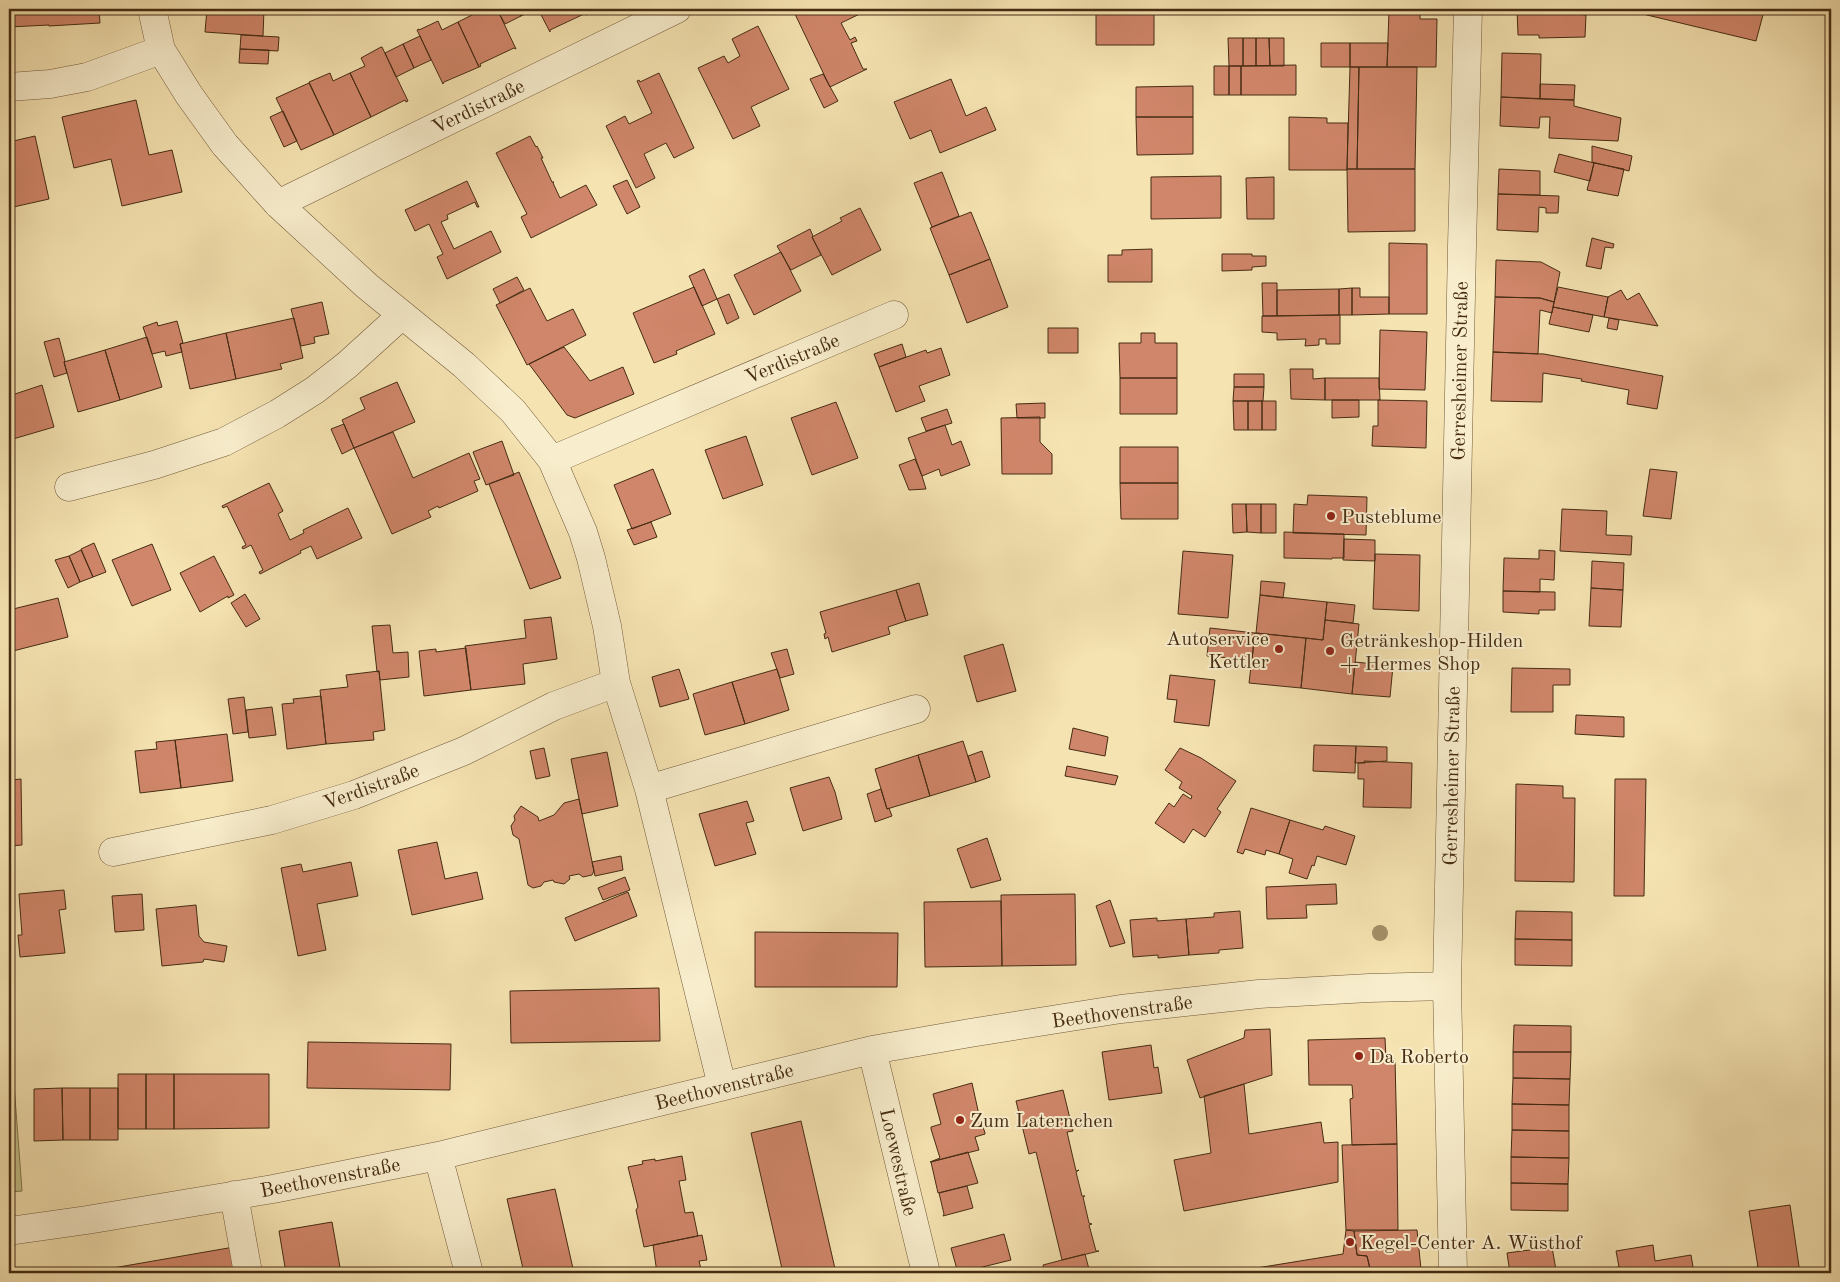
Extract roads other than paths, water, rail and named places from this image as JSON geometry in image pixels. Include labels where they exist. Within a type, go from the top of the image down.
[{"type":"street","points":[[152,9],[162,50],[189,95],[225,146],[278,204],[367,286],[464,365],[513,411],[552,460],[583,532],[591,558],[607,626],[616,683],[649,789],[722,1086]]},
{"type":"street","name":"Verdistraße","points":[[278,204],[677,9]]},
{"type":"street","name":"Gerresheimer Straße","points":[[1453,1273],[1447,986],[1468,9]]},
{"type":"street","points":[[9,87],[50,84],[87,77],[162,50]]},
{"type":"street","points":[[69,487],[154,465],[224,442],[277,414],[315,390],[347,365],[402,315]]},
{"type":"street","name":"Verdistraße","points":[[552,460],[894,315]]},
{"type":"street","name":"Verdistraße","points":[[113,852],[272,820],[354,795],[464,751],[554,706],[616,683]]},
{"type":"street","points":[[649,789],[916,709]]},
{"type":"street","name":"Beethovenstraße","points":[[9,1232],[234,1195],[438,1156],[872,1050],[1131,1008],[1259,994],[1447,986]]},
{"type":"street","name":"Loewestraße","points":[[872,1050],[926,1273]]},
{"type":"street","points":[[438,1156],[469,1273]]},
{"type":"street","points":[[234,1195],[248,1273]]},
{"type":"place","name":"Pusteblume","points":[[1331,516]]},
{"type":"place","name":"Autoservice Kettler","points":[[1279,649]]},
{"type":"place","name":"Getränkeshop-Hilden + Hermes Shop","points":[[1330,651]]},
{"type":"place","name":"Da Roberto","points":[[1359,1056]]},
{"type":"place","name":"Zum Laternchen","points":[[960,1120]]},
{"type":"place","name":"Kegel-Center A. Wüsthof","points":[[1350,1242]]}]
